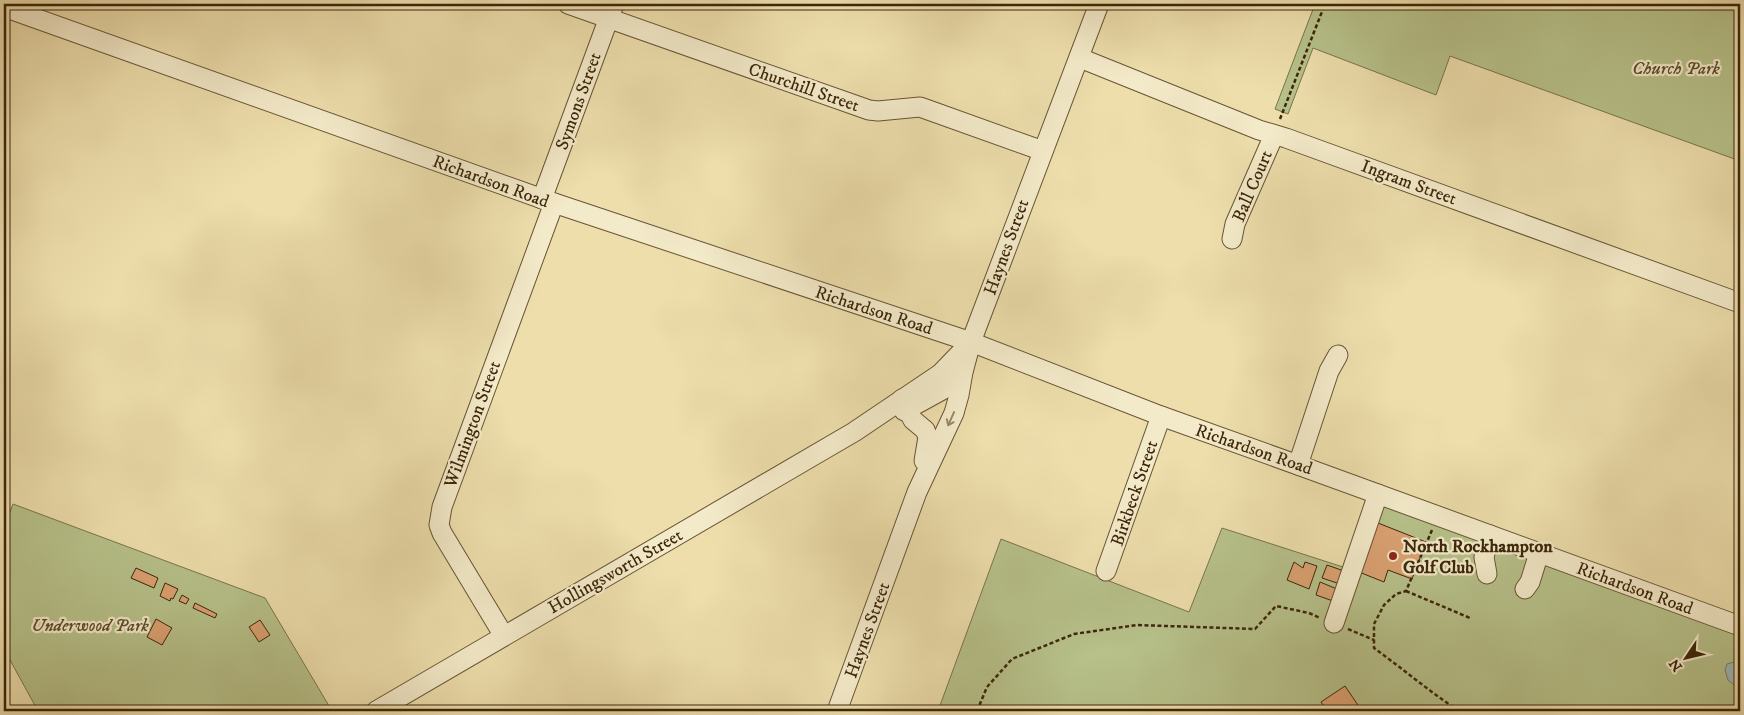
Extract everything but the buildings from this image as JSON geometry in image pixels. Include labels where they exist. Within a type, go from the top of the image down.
[{"type":"street","name":"Churchill Street","points":[[568,4],[611,11],[869,110],[878,111],[920,106],[1043,151]]},
{"type":"street","name":"Haynes Street","points":[[837,711],[917,492],[954,413],[960,395],[963,372],[971,342],[1099,4]]},
{"type":"street","name":"Richardson Road","points":[[6,6],[548,201],[971,342],[1161,416],[1740,626]]},
{"type":"street","name":"Symons Street","points":[[548,201],[611,11]]},
{"type":"street","name":"Ingram Street","points":[[1080,58],[1274,134],[1740,303]]},
{"type":"street","name":"Ball Court","points":[[1232,239],[1235,224],[1274,134]]},
{"type":"street","name":"Wilmington Street","points":[[504,636],[439,525],[442,507],[548,201]]},
{"type":"street","name":"Hollingsworth Street","points":[[904,404],[940,374],[971,342]]},
{"type":"street","points":[[1298,465],[1329,371],[1338,355]]},
{"type":"street","name":"Hollingsworth Street","points":[[376,711],[854,432],[904,404],[944,389],[963,372]]},
{"type":"street","name":"Haynes Street","points":[[904,404],[913,420],[925,430],[928,437],[917,492]]},
{"type":"street","name":"Birkbeck Street","points":[[1106,570],[1161,416]]},
{"type":"street","points":[[1334,623],[1378,494]]},
{"type":"street","points":[[1487,574],[1484,557],[1490,535]]},
{"type":"street","points":[[1525,589],[1530,582],[1540,553]]},
{"type":"path","points":[[1274,134],[1325,4]]},
{"type":"path","points":[[1406,591],[1433,528]]},
{"type":"path","points":[[1460,711],[1436,696],[1404,669],[1374,648],[1374,624],[1384,605],[1396,594],[1406,591],[1470,618]]},
{"type":"path","points":[[977,711],[987,687],[1012,659],[1074,634],[1137,625],[1255,629],[1276,606],[1309,613],[1374,640]]},
{"type":"green space","name":"Church Park","points":[[1315,4],[1740,4],[1740,161],[1450,56],[1436,95],[1313,48],[1288,114],[1275,109]]},
{"type":"green space","name":"North Rockhampton Golf Club","points":[[1369,497],[1740,633],[1740,711],[938,711],[1001,539],[1189,612],[1222,528],[1343,567]]},
{"type":"green space","name":"Underwood Park","points":[[13,504],[265,598],[332,711],[38,711],[4,649],[4,529]]},
{"type":"water","points":[[1740,661],[1740,690],[1728,680],[1725,670],[1727,664]]},
{"type":"place","name":"North Rockhampton Golf Club","points":[[1393,556]]}]
